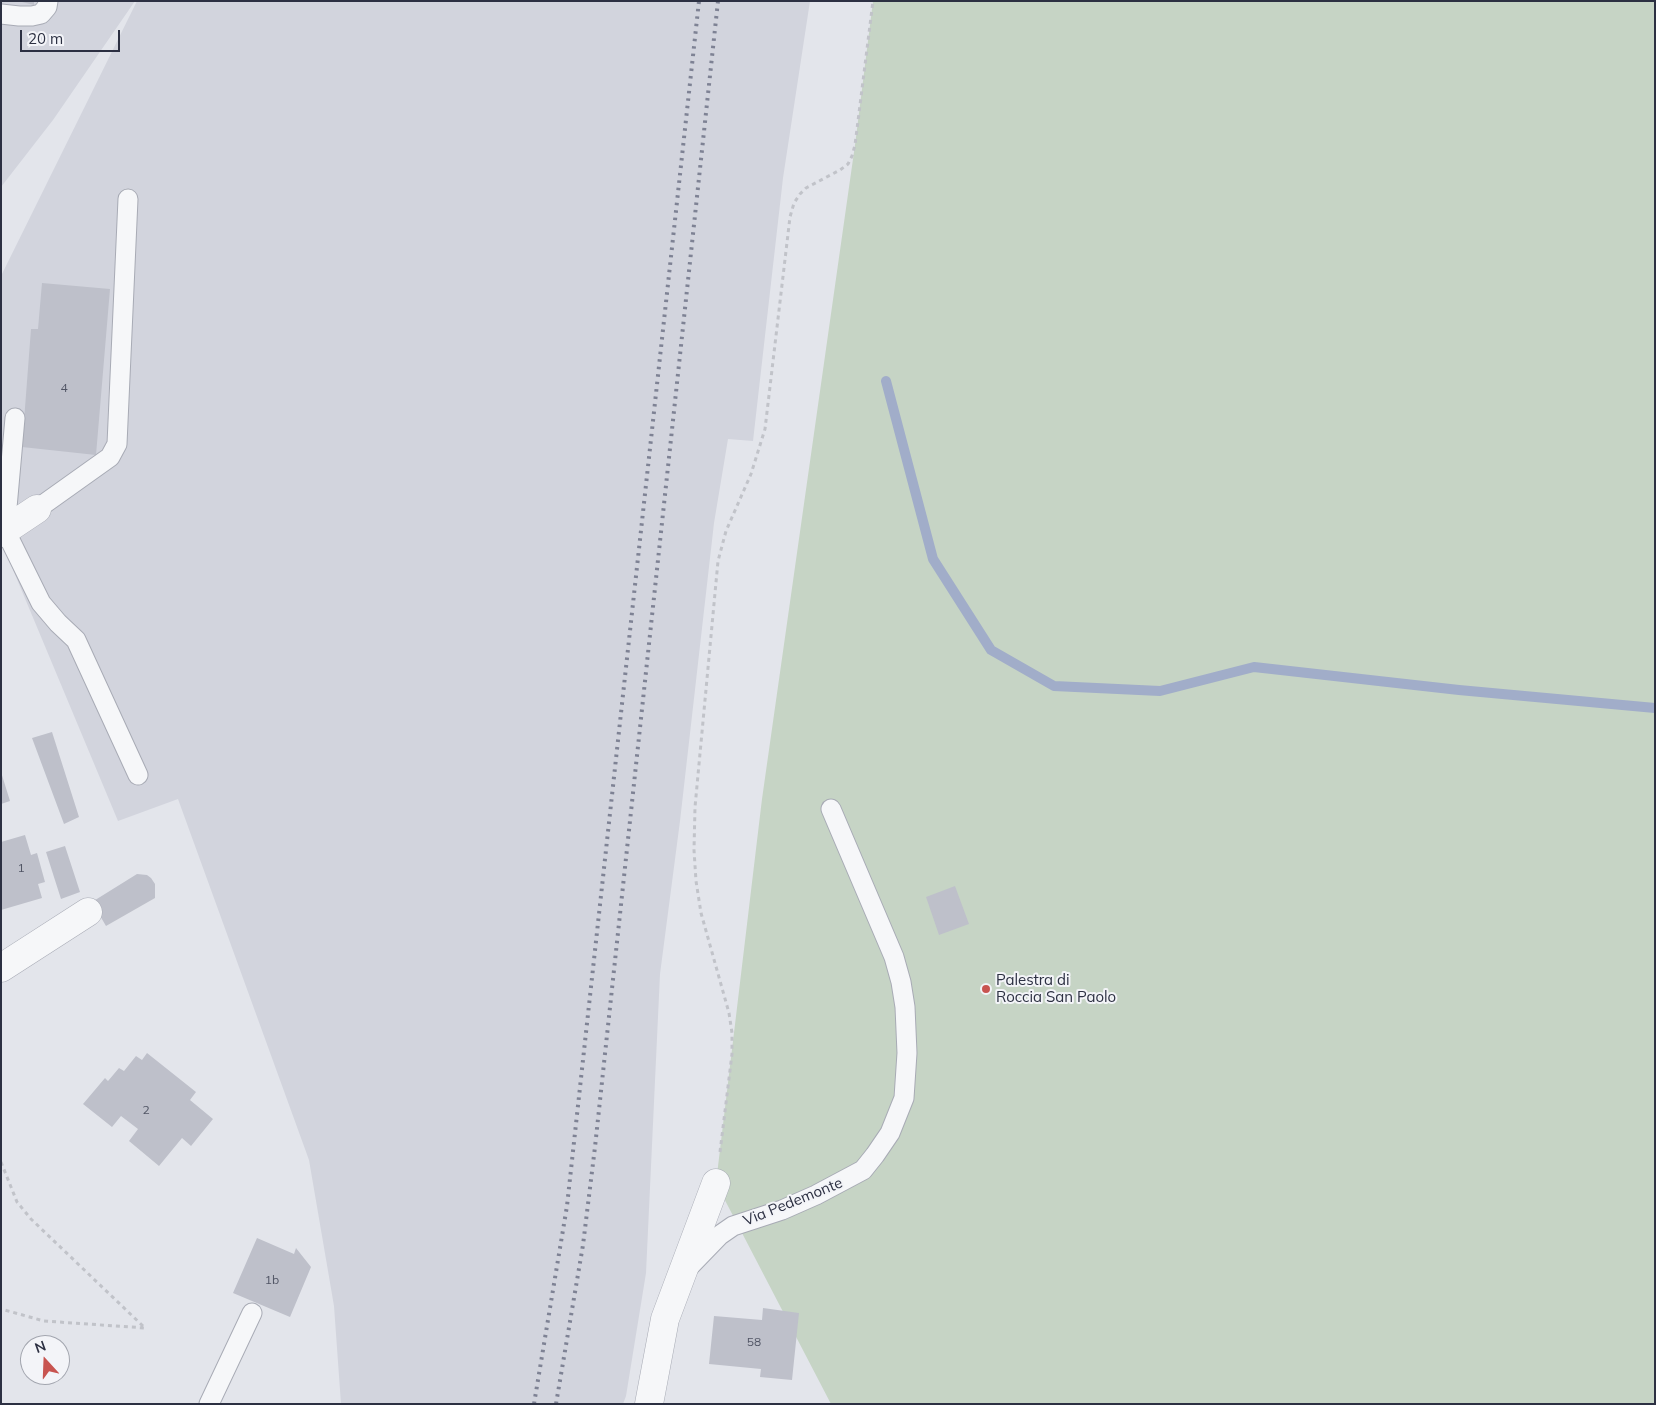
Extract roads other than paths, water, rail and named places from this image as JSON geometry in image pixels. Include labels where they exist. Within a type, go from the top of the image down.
[{"type":"street","points":[[3,532],[37,509]]},
{"type":"street","points":[[1,968],[88,912]]},
{"type":"street","name":"Via Pedemonte","points":[[649,1404],[665,1319],[716,1183]]},
{"type":"lane","points":[[1,14],[32,16],[41,14],[47,7],[48,1]]},
{"type":"lane","points":[[37,509],[110,457],[117,444],[128,199]]},
{"type":"lane","points":[[15,418],[3,532],[41,603],[76,640],[138,775]]},
{"type":"lane","name":"Via Pedemonte","points":[[683,1274],[720,1234],[733,1226],[782,1210],[816,1195],[863,1170],[890,1133],[904,1098],[907,1053],[905,1007],[901,982],[894,957],[831,809]]},
{"type":"lane","points":[[209,1404],[252,1313]]},
{"type":"waterway","points":[[886,381],[933,559],[991,650],[1054,686],[1160,691],[1254,667],[1459,690],[1655,708]]},
{"type":"railway","points":[[534,1404],[567,1206],[699,1]]},
{"type":"railway","points":[[556,1404],[583,1245],[595,1147],[718,1]]},
{"type":"place","name":"Palestra di Roccia San Paolo","points":[[986,989]]}]
